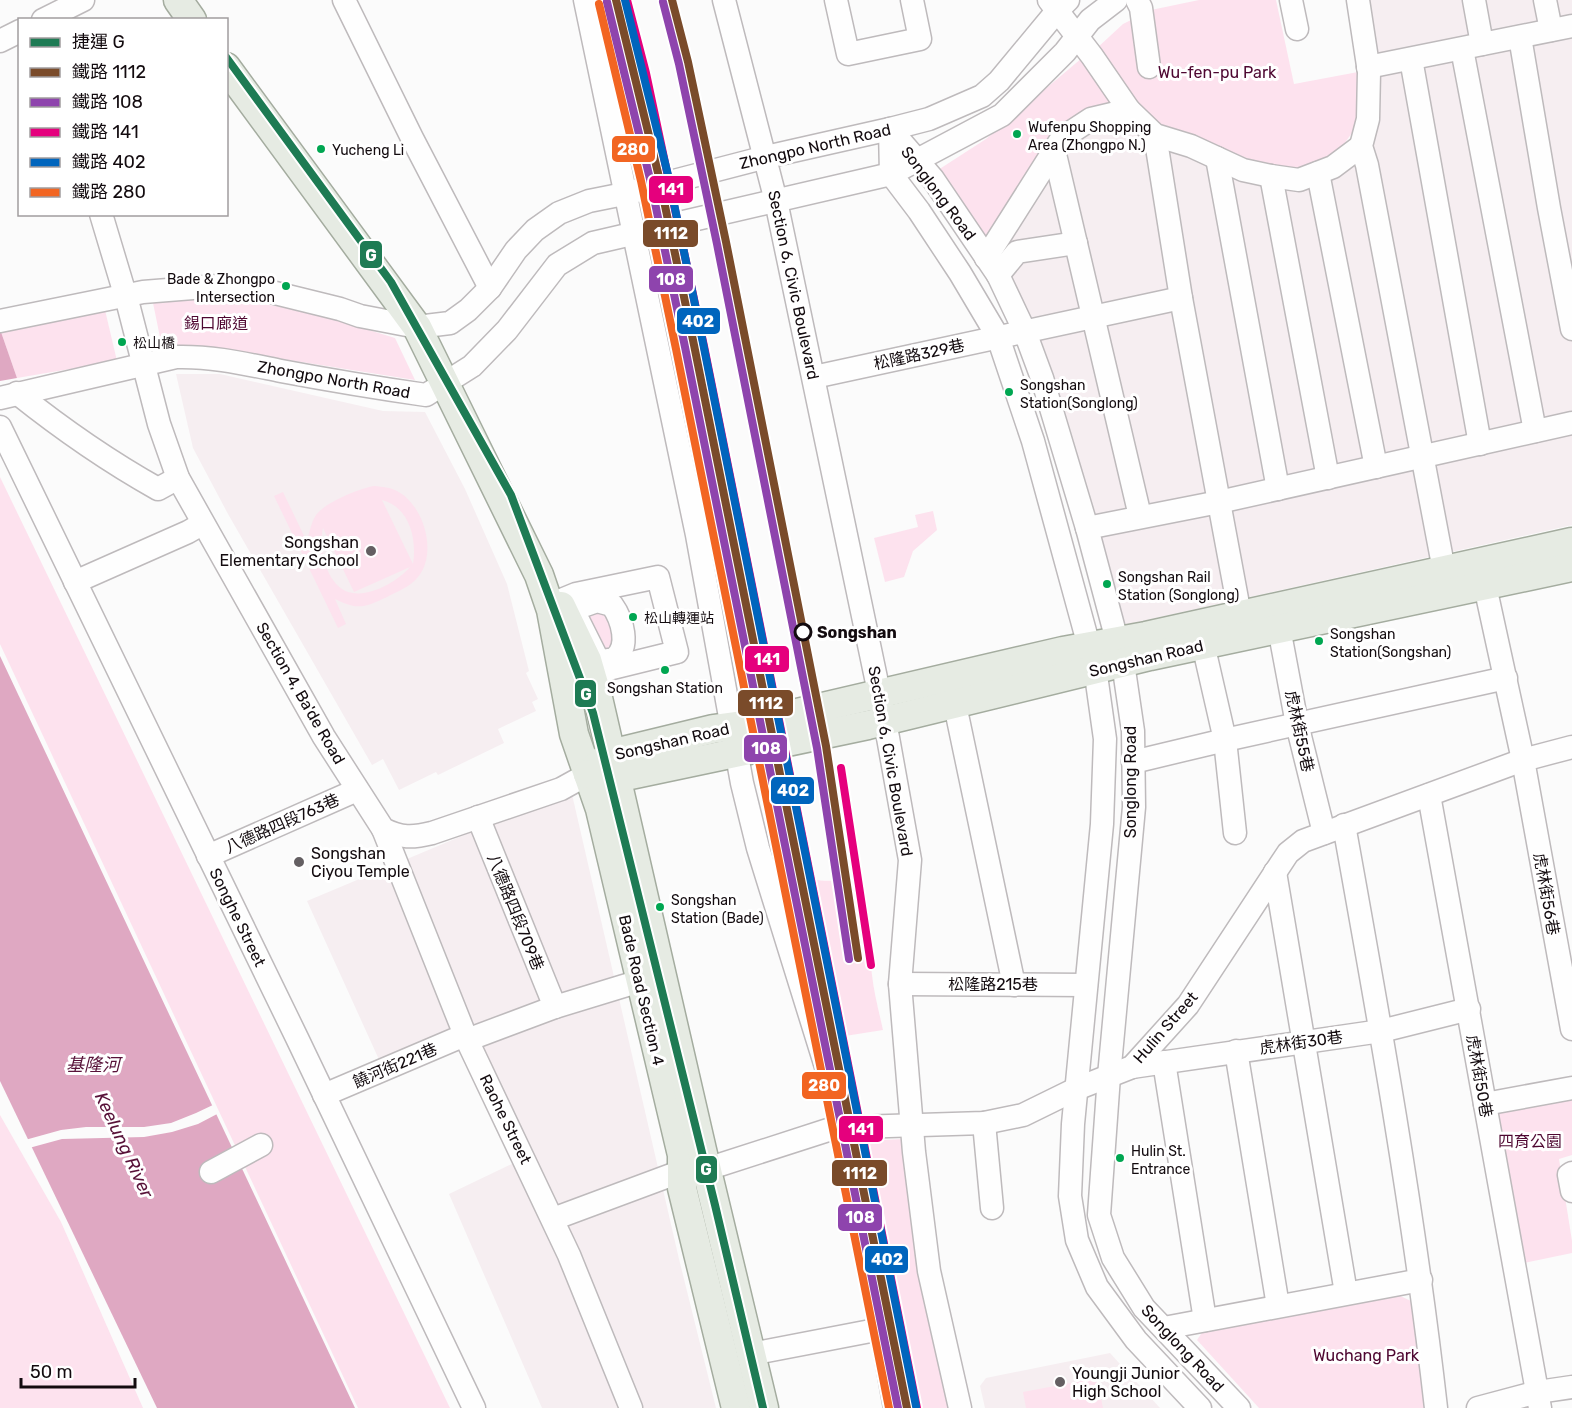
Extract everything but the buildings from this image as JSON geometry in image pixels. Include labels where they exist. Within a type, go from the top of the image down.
[{"type":"main road","points":[[178,0],[191,18]]},
{"type":"main road","name":"Bade Road Section 4","points":[[228,70],[417,327],[555,606],[592,659],[694,1170],[751,1354],[764,1408]]},
{"type":"main road","name":"Songshan Road","points":[[588,774],[613,766],[882,708],[1106,655],[1203,644],[1279,628],[1446,582],[1572,542]]},
{"type":"main road","name":"Songshan Road","points":[[882,708],[955,705],[1106,655],[1240,615],[1446,582],[1485,586],[1572,567]]},
{"type":"main road","name":"Bade Road Section 4","points":[[555,606],[574,734],[600,809],[682,1155],[694,1170]]},
{"type":"main road","name":"Bade Road Section 4","points":[[694,1170],[682,1188],[736,1408]]},
{"type":"street","points":[[38,0],[43,18]]},
{"type":"street","points":[[45,18],[83,0]]},
{"type":"street","points":[[344,0],[490,288]]},
{"type":"street","points":[[585,0],[697,535],[734,739],[758,848],[845,1128],[895,1408]]},
{"type":"street","name":"Section 6, Civic Boulevard","points":[[724,0],[776,201],[882,708],[910,860],[900,984],[914,1152],[929,1271],[960,1408]]},
{"type":"street","points":[[836,0],[848,54],[920,39],[912,0]]},
{"type":"street","name":"Zhongpo North Road","points":[[8,395],[143,360],[199,357],[232,360],[355,385],[426,395],[472,366],[507,330],[557,265],[593,243],[891,174],[1002,115],[1065,52],[1090,20],[1116,0]]},
{"type":"street","points":[[1137,0],[1141,8],[1149,67]]},
{"type":"street","points":[[1291,0],[1297,29]]},
{"type":"street","points":[[1358,0],[1368,67],[1368,119],[1364,156],[1446,582]]},
{"type":"street","points":[[1474,0],[1472,46],[1494,219],[1535,431]]},
{"type":"street","points":[[1368,67],[1566,30],[1545,0]]},
{"type":"street","points":[[1058,4],[1129,110],[1155,135],[1191,146],[1243,170],[1299,180],[1364,156]]},
{"type":"street","name":"Zhongpo North Road","points":[[0,321],[126,300],[143,292],[196,287],[267,291],[360,316],[417,327],[450,323],[468,310],[490,288],[516,250],[535,230],[559,213],[589,201],[929,119],[982,96],[999,81],[1058,4]]},
{"type":"street","points":[[0,41],[18,32]]},
{"type":"street","points":[[1520,37],[1572,329]]},
{"type":"street","points":[[1411,59],[1480,444]]},
{"type":"street","points":[[992,267],[1062,138],[1091,119],[1129,110]]},
{"type":"street","name":"Songlong Road","points":[[890,129],[933,179],[992,267],[1025,332],[1042,378],[1087,528],[1106,655],[1105,739],[1102,824],[1076,1089],[1070,1196],[1077,1240],[1097,1287],[1136,1340],[1200,1408]]},
{"type":"street","name":"Songlong Road","points":[[890,129],[891,174],[919,211],[998,337],[1133,731],[1134,807],[1109,1076],[1099,1215],[1113,1258],[1144,1308],[1239,1408]]},
{"type":"street","points":[[1155,135],[1181,297],[1240,615]]},
{"type":"street","points":[[1054,150],[1140,516]]},
{"type":"street","points":[[1217,158],[1278,489]]},
{"type":"street","points":[[1318,173],[1376,467]]},
{"type":"street","points":[[1271,176],[1328,477]]},
{"type":"street","points":[[102,216],[143,360]]},
{"type":"street","points":[[992,267],[1017,252],[1076,243]]},
{"type":"street","name":"松隆路329巷","points":[[814,377],[1094,318],[1181,297]]},
{"type":"street","name":"Section 4, Ba'de Road","points":[[143,360],[159,424],[178,478],[202,524],[357,790],[383,829]]},
{"type":"street","points":[[8,395],[122,469],[158,489],[178,478]]},
{"type":"street","points":[[1087,528],[1219,502],[1572,423]]},
{"type":"street","name":"Songhe Street","points":[[0,427],[474,1408]]},
{"type":"street","points":[[75,582],[202,524]]},
{"type":"street","points":[[555,606],[576,594],[658,577],[677,652],[604,670],[592,659]]},
{"type":"street","name":"虎林街56巷","points":[[1485,586],[1523,760],[1569,1000],[1572,1029]]},
{"type":"street","name":"虎林街55巷","points":[[1279,628],[1297,723],[1334,829],[1381,1031],[1421,1280],[1436,1408]]},
{"type":"street","points":[[1203,644],[1225,740],[1235,833]]},
{"type":"street","points":[[1133,762],[1297,723],[1506,678]]},
{"type":"street","points":[[955,705],[1014,985]]},
{"type":"street","name":"Hulin Street","points":[[553,1219],[694,1170],[828,1130],[984,1123],[1023,1115],[1076,1089],[1132,1067],[1188,1005],[1275,872],[1288,854],[1303,841],[1523,760],[1572,747]]},
{"type":"street","points":[[383,829],[398,837],[418,837],[561,789],[588,774]]},
{"type":"street","name":"八德路四段763巷","points":[[208,856],[357,790]]},
{"type":"street","name":"虎林街50巷","points":[[1429,795],[1539,1400]]},
{"type":"street","points":[[895,867],[892,834],[902,814]]},
{"type":"street","name":"八德路四段709巷","points":[[478,817],[555,1007]]},
{"type":"street","name":"Raohe Street","points":[[383,829],[466,1037],[553,1219],[631,1408]]},
{"type":"street","points":[[758,848],[780,870],[790,902]]},
{"type":"street","points":[[1275,872],[1346,1293]]},
{"type":"street","points":[[466,1037],[640,981]]},
{"type":"street","name":"松隆路215巷","points":[[900,984],[1086,985]]},
{"type":"street","name":"虎林街30巷","points":[[1132,1067],[1381,1031],[1469,1009]]},
{"type":"street","name":"饒河街221巷","points":[[324,1095],[466,1037]]},
{"type":"street","points":[[1236,1052],[1278,1306]]},
{"type":"street","points":[[1164,1062],[1205,1320]]},
{"type":"street","points":[[1485,1104],[1572,1088]]},
{"type":"street","points":[[984,1123],[992,1208]]},
{"type":"street","points":[[211,1172],[261,1145]]},
{"type":"street","points":[[1572,1173],[1569,1175],[1572,1191]]},
{"type":"street","points":[[1164,1328],[1421,1280]]},
{"type":"street","points":[[751,1354],[881,1329]]},
{"type":"street","points":[[1478,1408],[1539,1400],[1572,1387]]},
{"type":"shaded area","points":[[1363,0],[1572,0],[1572,525],[1124,625],[996,256],[1069,144],[1093,127],[1125,123],[1244,166],[1327,170],[1374,115]]},
{"type":"shaded area","name":"Songshan Elementary School","points":[[176,374],[220,374],[383,411],[425,412],[465,489],[507,584],[529,671],[526,673],[538,699],[532,702],[536,711],[498,729],[504,743],[438,775],[436,772],[399,790],[383,759],[372,765],[228,514],[193,448]]},
{"type":"shaded area","points":[[571,790],[679,1259],[716,1408],[542,1408],[449,1194],[516,1162],[454,1039],[381,1064],[307,901]]},
{"type":"shaded area","name":"Youngji Junior High School","points":[[1110,1353],[1160,1408],[985,1408],[980,1386],[986,1378]]},
{"type":"green space","name":"Wu-fen-pu Park","points":[[1199,0],[1276,0],[1294,84],[1358,72],[1359,123],[1332,161],[1293,172],[1243,157],[1152,124],[1096,49],[1123,24],[1151,10]]},
{"type":"green space","points":[[1082,58],[1122,106],[1094,106],[1063,127],[986,241],[938,170],[986,139]]},
{"type":"green space","name":"錫口廊道","points":[[188,294],[307,311],[395,338],[415,380],[194,345],[163,352],[153,303]]},
{"type":"green space","points":[[105,310],[117,361],[17,378],[1,332]]},
{"type":"green space","points":[[0,477],[450,1408],[358,1408],[0,644]]},
{"type":"green space","points":[[374,486],[389,488],[406,498],[421,518],[425,530],[427,555],[418,577],[387,597],[361,606],[349,605],[335,599],[346,624],[338,628],[274,496],[283,492],[307,542],[313,521],[321,510],[351,493]],"holes":[[[382,500],[399,510],[410,526],[414,545],[413,564]],[[323,528],[354,592],[410,567],[392,582],[376,590],[360,593],[353,593],[344,590],[337,584],[326,567],[322,546]]]},
{"type":"green space","points":[[933,511],[937,530],[913,551],[904,577],[885,582],[874,538],[918,527],[915,515]]},
{"type":"green space","points":[[604,607],[619,644],[605,655],[582,609]]},
{"type":"green space","points":[[856,869],[866,892],[872,975],[883,1030],[845,1036],[833,979],[807,891],[812,879],[835,880]]},
{"type":"green space","name":"四育公園","points":[[1572,1098],[1572,1155],[1559,1159],[1572,1253],[1519,1264],[1490,1114]]},
{"type":"green space","points":[[0,1115],[61,1222],[143,1408],[0,1408]]},
{"type":"green space","points":[[903,1139],[956,1408],[901,1408],[857,1146],[859,1141]]},
{"type":"green space","name":"Wuchang Park","points":[[1396,1294],[1411,1301],[1427,1408],[1259,1408],[1197,1340],[1205,1328]]},
{"type":"green space","points":[[1097,1378],[1103,1408],[1026,1408],[1023,1392]]},
{"type":"water","points":[[1,332],[17,378],[0,381]]},
{"type":"water","name":"基隆河","points":[[0,656],[355,1408],[157,1408],[0,1081]]},
{"type":"pier","points":[[215,1104],[219,1113],[198,1124],[172,1132],[144,1137],[62,1139],[29,1148],[25,1140],[61,1130],[86,1127],[144,1127],[171,1123]]},
{"type":"metro line","name":"G","points":[[228,60],[391,282],[511,495],[593,713],[763,1408]]},
{"type":"rail line","name":"1112","points":[[616,0],[659,177],[694,345],[907,1408]]},
{"type":"rail line","name":"402","points":[[625,0],[668,175],[703,343],[916,1406]]},
{"type":"rail line","name":"141","points":[[627,0],[646,73],[704,346],[917,1408]]},
{"type":"rail line","name":"1112","points":[[672,0],[688,62],[726,242],[826,746],[858,958]]},
{"type":"rail line","name":"108","points":[[607,2],[650,179],[685,347],[898,1408]]},
{"type":"rail line","name":"108","points":[[663,2],[679,64],[717,244],[817,748],[849,959]]},
{"type":"rail line","name":"280","points":[[599,4],[641,181],[676,349],[889,1408]]},
{"type":"rail line","name":"141","points":[[841,768],[871,965]]},
{"type":"place","name":"Wufenpu Shopping Area (Zhongpo N.)","points":[[1017,134]]},
{"type":"place","name":"Yucheng Li","points":[[321,149]]},
{"type":"place","name":"Bade & Zhongpo Intersection","points":[[286,286]]},
{"type":"place","name":"松山橋","points":[[122,342]]},
{"type":"place","name":"Songshan Station(Songlong)","points":[[1009,392]]},
{"type":"place","name":"Songshan Elementary School","points":[[371,551]]},
{"type":"place","name":"Songshan Rail Station (Songlong)","points":[[1107,584]]},
{"type":"place","name":"松山轉運站","points":[[633,617]]},
{"type":"place","name":"Songshan","points":[[803,632]]},
{"type":"place","name":"Songshan Station(Songshan)","points":[[1319,641]]},
{"type":"place","name":"Songshan Station","points":[[665,670]]},
{"type":"place","name":"Songshan Ciyou Temple","points":[[299,862]]},
{"type":"place","name":"Songshan Station (Bade)","points":[[660,907]]},
{"type":"place","name":"Hulin St. Entrance","points":[[1120,1158]]},
{"type":"place","name":"Youngji Junior High School","points":[[1060,1382]]},
{"type":"water label","name":"Keelung River","points":[[124,1145]]}]
